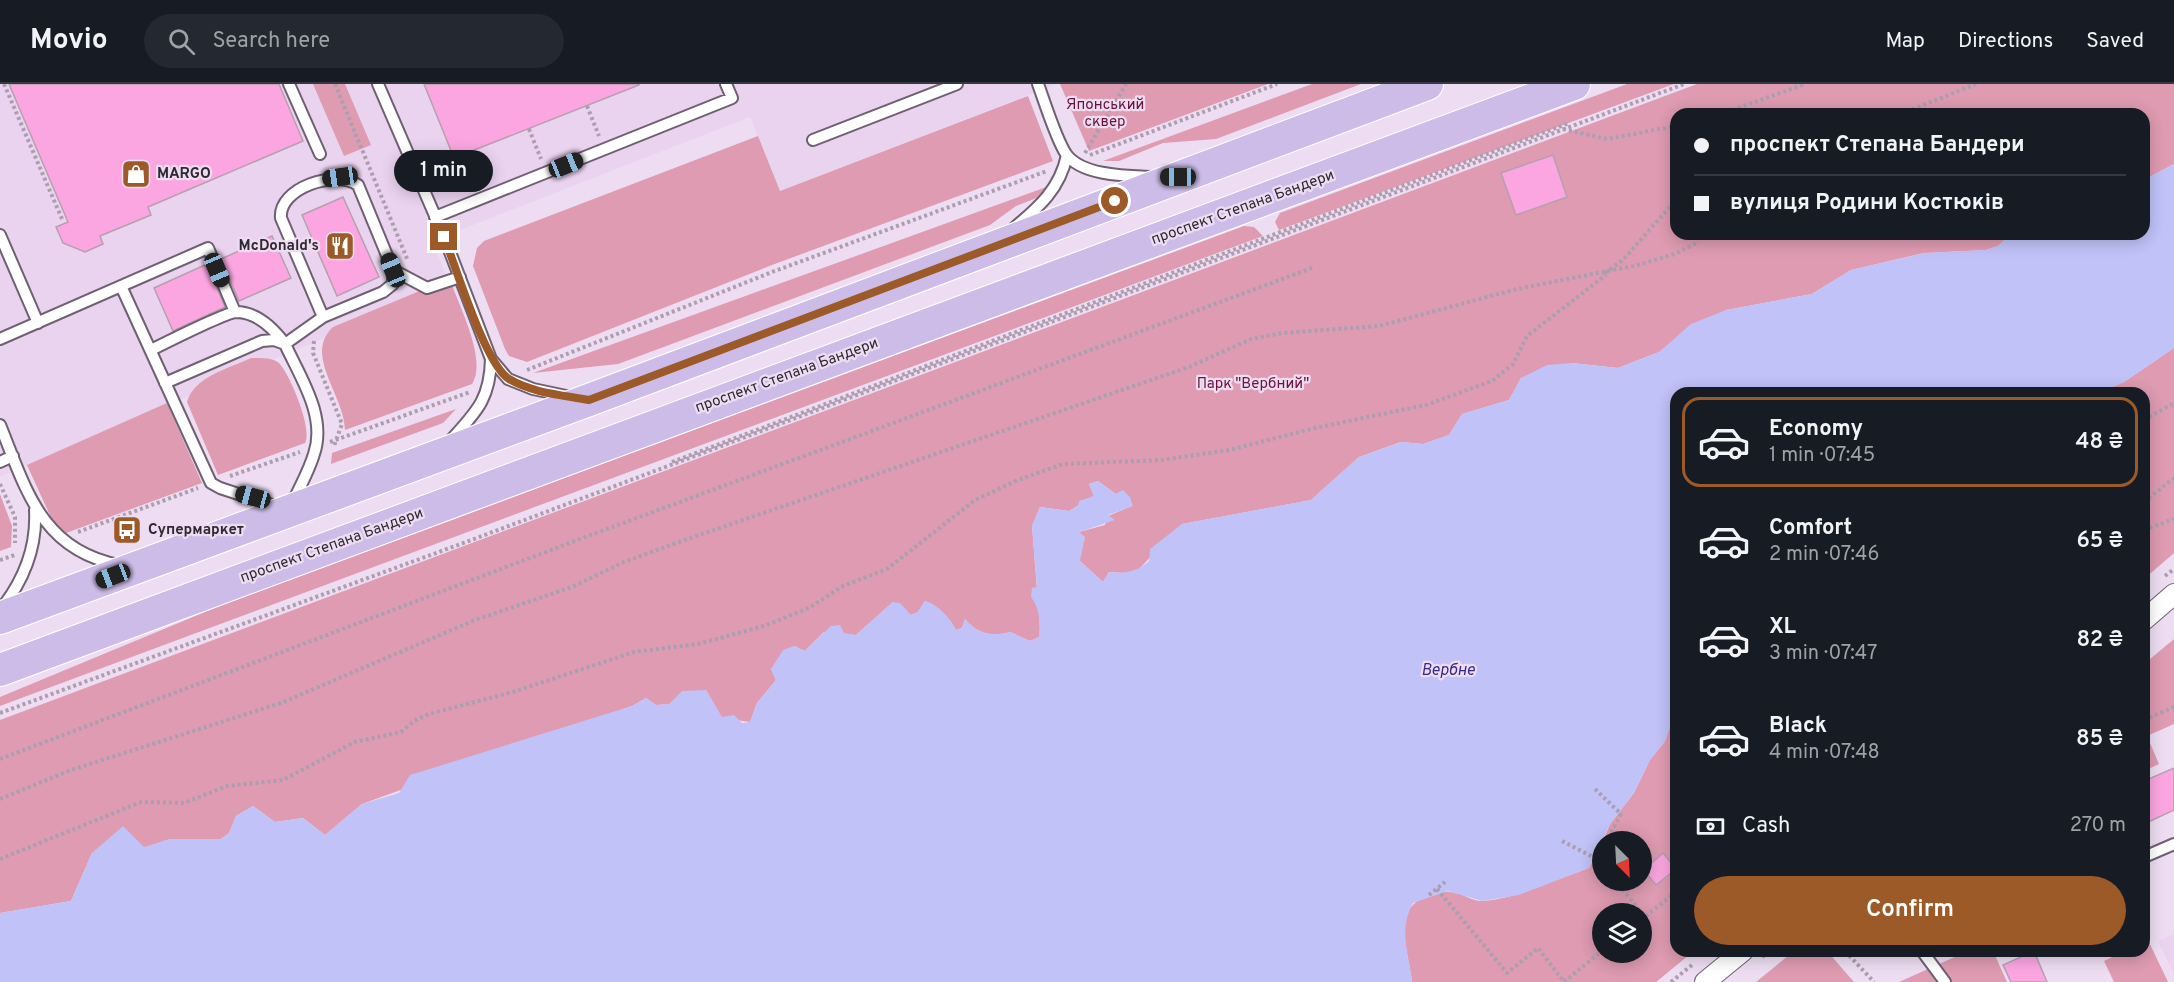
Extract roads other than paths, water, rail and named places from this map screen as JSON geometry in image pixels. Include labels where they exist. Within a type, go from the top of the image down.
[{"type":"main road","points":[[0,618],[589,400],[1427,84]]},
{"type":"main road","name":"проспект Степана Бандери","points":[[0,670],[1574,84]]},
{"type":"street","points":[[2150,615],[2174,594]]},
{"type":"street","points":[[1705,982],[1736,957]]},
{"type":"lane","points":[[289,84],[320,154]]},
{"type":"lane","points":[[378,84],[460,277],[491,359],[508,379],[533,389],[589,400]]},
{"type":"lane","points":[[435,217],[732,98],[726,84]]},
{"type":"lane","points":[[813,140],[957,84]]},
{"type":"lane","points":[[988,249],[1045,202],[1066,160],[1038,84]]},
{"type":"lane","points":[[1066,160],[1097,172],[1122,176],[1178,177]]},
{"type":"lane","points":[[285,344],[323,317],[383,292],[393,284],[393,270],[358,185],[340,177],[328,179],[288,196],[282,202],[281,218],[323,317]]},
{"type":"lane","points":[[0,235],[38,322]]},
{"type":"lane","points":[[0,339],[208,248],[235,312]]},
{"type":"lane","points":[[393,270],[427,288],[460,277]]},
{"type":"lane","points":[[121,286],[211,483],[289,511],[316,447],[318,427],[315,410],[285,344],[268,324],[235,312],[151,350]]},
{"type":"lane","points":[[165,383],[262,341],[274,340],[285,344]]},
{"type":"lane","points":[[437,456],[477,411],[491,385],[491,359]]},
{"type":"lane","points":[[0,425],[35,510],[60,538],[90,555],[135,568]]},
{"type":"lane","points":[[0,462],[13,456]]},
{"type":"lane","points":[[0,610],[22,578],[35,535],[35,510]]},
{"type":"lane","points":[[2150,854],[2174,844]]},
{"type":"lane","points":[[1930,957],[1945,982]]},
{"type":"water","name":"Вербне","points":[[2174,164],[2174,348],[2124,382],[2112,387],[1670,387],[1670,727],[1665,741],[1650,760],[1634,793],[1607,831],[1592,831],[1592,862],[1589,868],[1519,895],[1482,901],[1448,891],[1413,903],[1405,933],[1412,982],[0,982],[0,913],[71,901],[92,853],[123,826],[144,847],[170,839],[221,839],[229,833],[236,816],[253,806],[275,822],[303,818],[325,835],[362,804],[399,793],[410,775],[632,706],[646,698],[656,705],[669,704],[682,691],[706,690],[722,717],[734,715],[742,723],[750,722],[757,703],[776,680],[771,669],[783,650],[794,646],[805,651],[831,626],[840,625],[844,633],[856,635],[893,602],[900,603],[911,615],[918,612],[925,601],[934,605],[951,621],[956,630],[962,628],[965,619],[985,633],[1010,632],[1030,641],[1039,637],[1038,611],[1031,597],[1032,588],[1037,587],[1032,526],[1040,507],[1069,511],[1078,506],[1079,501],[1094,496],[1089,484],[1098,481],[1115,494],[1123,490],[1130,497],[1133,506],[1108,515],[1115,520],[1079,532],[1085,537],[1080,561],[1103,582],[1109,572],[1121,573],[1140,568],[1149,561],[1150,549],[1182,524],[1311,500],[1359,457],[1402,442],[1423,444],[1449,435],[1462,414],[1509,400],[1521,378],[1547,365],[1572,363],[1618,368],[1659,352],[1691,324],[1726,310],[1812,294],[1851,270],[1925,253],[1986,250],[1998,246],[2004,240],[2150,240],[2150,177]]},
{"type":"place","name":"MARGO","points":[[136,174]]},
{"type":"place","name":"McDonald's","points":[[340,246]]},
{"type":"place","name":"Супермаркет","points":[[127,530]]},
{"type":"park label","name":"Японський сквер","points":[[1105,114]]},
{"type":"park label","name":"Парк \"Вербний\"","points":[[1253,384]]}]
